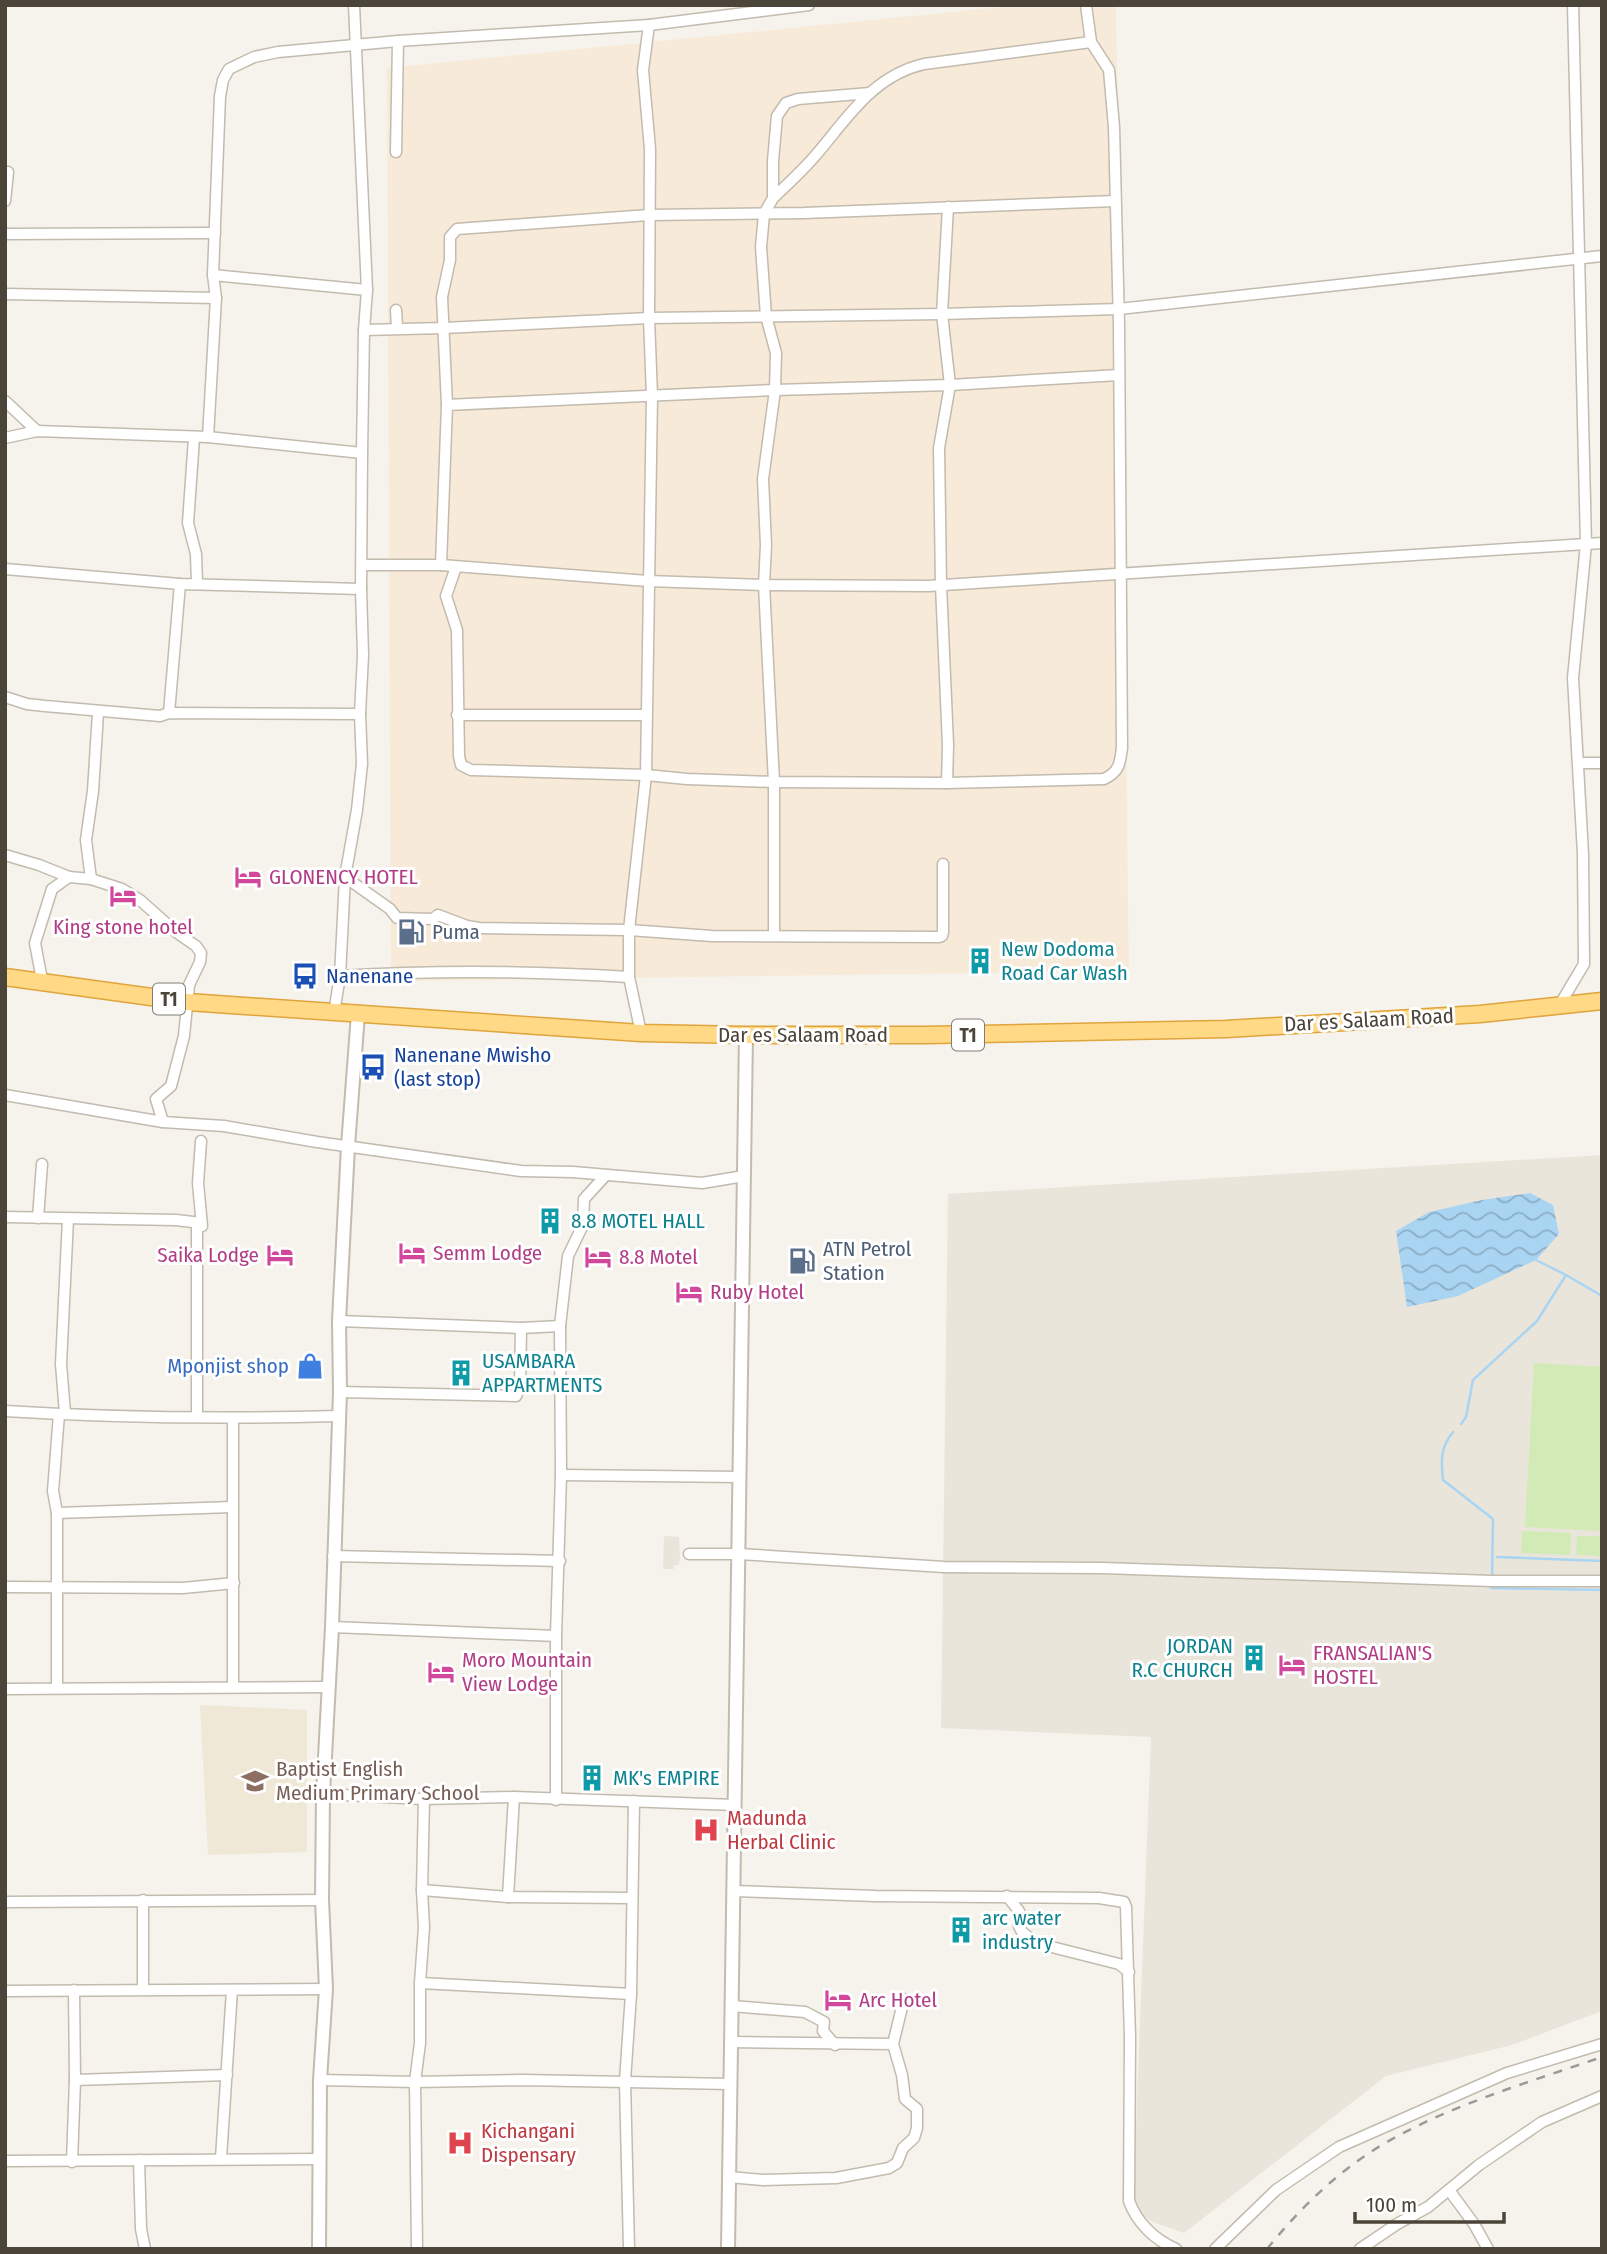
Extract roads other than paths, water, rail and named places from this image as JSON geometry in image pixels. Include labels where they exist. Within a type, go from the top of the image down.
[{"type":"highway","name":"Dar es Salaam Road","points":[[5,976],[188,1002],[641,1032],[746,1035],[995,1034],[1226,1029],[1455,1016],[1602,1001]]},
{"type":"street","points":[[334,1013],[340,976],[345,877],[362,764],[362,453],[367,290],[354,5]]},
{"type":"street","points":[[208,437],[216,299],[213,275],[220,96],[226,73],[239,63],[278,52],[398,41],[649,25],[727,10],[809,5]]},
{"type":"street","points":[[456,566],[446,596],[457,630],[458,756],[461,765],[471,770],[774,782],[947,783],[1104,779],[1114,775],[1120,766],[1122,748],[1119,309],[1114,127],[1109,70],[1091,42],[1086,5]]},
{"type":"street","points":[[1559,1006],[1584,964],[1583,854],[1573,678],[1586,544],[1573,5]]},
{"type":"street","points":[[641,1032],[629,978],[629,930],[646,775],[652,396],[649,318],[650,149],[643,70],[649,25]]},
{"type":"street","points":[[396,152],[398,41]]},
{"type":"street","points":[[774,935],[774,782],[764,585],[766,545],[763,479],[775,390],[776,353],[766,316],[761,247],[764,214],[773,198],[804,169],[850,111],[892,78],[916,66],[1091,42]]},
{"type":"street","points":[[773,198],[775,127],[782,108],[792,101],[808,98],[870,93]]},
{"type":"street","points":[[5,201],[8,172]]},
{"type":"street","points":[[441,565],[447,405],[442,297],[450,260],[450,237],[457,229],[649,215],[764,214],[1115,201]]},
{"type":"street","points":[[947,783],[939,448],[950,385],[942,314],[948,207]]},
{"type":"street","points":[[5,234],[215,233]]},
{"type":"street","points":[[364,330],[649,318],[1119,309],[1602,256]]},
{"type":"street","points":[[213,275],[367,290]]},
{"type":"street","points":[[5,294],[216,299]]},
{"type":"street","points":[[396,310],[397,328]]},
{"type":"street","points":[[447,405],[950,385],[1119,375]]},
{"type":"street","points":[[5,401],[37,431]]},
{"type":"street","points":[[5,438],[37,431],[208,437],[362,453]]},
{"type":"street","points":[[194,438],[188,523],[196,554],[197,584]]},
{"type":"street","points":[[362,565],[441,565],[648,581],[764,585],[941,585],[1602,543]]},
{"type":"street","points":[[5,569],[180,584],[361,589]]},
{"type":"street","points":[[169,713],[180,584]]},
{"type":"street","points":[[5,696],[27,704],[98,713],[160,716],[169,713],[360,714]]},
{"type":"street","points":[[91,879],[86,841],[93,791],[98,713]]},
{"type":"street","points":[[457,715],[646,715]]},
{"type":"street","points":[[1579,762],[1602,763]]},
{"type":"street","points":[[5,855],[69,877],[91,879],[122,889],[140,900],[201,953],[200,962],[189,985],[184,1035],[171,1086],[156,1099],[163,1122]]},
{"type":"street","points":[[345,877],[390,909],[397,918],[433,919],[438,915],[479,928],[629,930],[712,936],[942,936],[943,864]]},
{"type":"street","points":[[42,980],[35,943],[52,889],[69,877]]},
{"type":"street","points":[[340,976],[475,971],[629,978]]},
{"type":"street","points":[[319,2249],[320,2080],[326,1989],[322,1899],[323,1794],[340,1392],[339,1321],[358,1014]]},
{"type":"street","points":[[728,2249],[746,1035]]},
{"type":"street","points":[[5,1095],[163,1122],[224,1126],[521,1171],[573,1172],[702,1183],[744,1176]]},
{"type":"street","points":[[197,1416],[198,1227],[202,1226],[198,1183],[201,1141]]},
{"type":"street","points":[[38,1218],[43,1164]]},
{"type":"street","points":[[556,1800],[556,1636],[561,1475],[560,1326],[568,1256],[583,1225],[584,1199],[605,1176]]},
{"type":"street","points":[[5,1217],[176,1220],[201,1223]]},
{"type":"street","points":[[57,1688],[57,1513],[53,1490],[62,1414],[61,1364],[68,1219]]},
{"type":"street","points":[[339,1321],[521,1328],[560,1326]]},
{"type":"street","points":[[340,1392],[516,1396],[520,1387],[521,1328]]},
{"type":"street","points":[[5,1411],[233,1419],[338,1416]]},
{"type":"street","points":[[233,1419],[233,1687]]},
{"type":"street","points":[[561,1475],[740,1477]]},
{"type":"street","points":[[57,1513],[232,1507]]},
{"type":"street","points":[[689,1554],[739,1554],[944,1567],[1492,1581],[1602,1581]]},
{"type":"street","points":[[333,1556],[560,1561]]},
{"type":"street","points":[[5,1587],[183,1588],[234,1583]]},
{"type":"street","points":[[332,1627],[556,1636]]},
{"type":"street","points":[[5,1689],[329,1687]]},
{"type":"street","points":[[323,1794],[424,1799],[514,1797],[735,1805]]},
{"type":"street","points":[[508,1897],[514,1797]]},
{"type":"street","points":[[417,2249],[415,2082],[420,2043],[424,1927],[424,1799]]},
{"type":"street","points":[[629,2249],[625,2081],[631,1994],[634,1801]]},
{"type":"street","points":[[422,1890],[508,1897],[632,1898]]},
{"type":"street","points":[[734,1891],[875,1896],[1007,1896],[1112,1899],[1124,1902],[1129,1972],[1129,2201],[1144,2227],[1176,2249]]},
{"type":"street","points":[[1007,1896],[1018,1910],[1022,1932],[1032,1940],[1042,1945],[1119,1964],[1129,1972]]},
{"type":"street","points":[[5,1902],[322,1899]]},
{"type":"street","points":[[143,1989],[144,1900]]},
{"type":"street","points":[[420,1983],[631,1994]]},
{"type":"street","points":[[5,1990],[326,1989]]},
{"type":"street","points":[[72,2162],[74,1990]]},
{"type":"street","points":[[222,2158],[232,1990]]},
{"type":"street","points":[[729,2177],[763,2180],[836,2178],[890,2168],[897,2164],[904,2148],[914,2138],[918,2120],[917,2109],[905,2099],[902,2075],[893,2044],[904,1999]]},
{"type":"street","points":[[732,2006],[813,2014],[824,2022],[823,2031],[835,2045]]},
{"type":"street","points":[[731,2042],[893,2044]]},
{"type":"street","points":[[1215,2249],[1276,2190],[1339,2147],[1498,2076],[1602,2044]]},
{"type":"street","points":[[75,2080],[227,2076]]},
{"type":"street","points":[[320,2080],[731,2084]]},
{"type":"street","points":[[1360,2249],[1396,2224],[1428,2207],[1479,2165],[1542,2122],[1602,2096]]},
{"type":"street","points":[[5,2161],[320,2159]]},
{"type":"street","points":[[139,2160],[141,2229],[145,2249]]},
{"type":"street","points":[[1449,2190],[1474,2224],[1488,2249]]},
{"type":"water","points":[[1530,1193],[1553,1205],[1559,1234],[1536,1260],[1458,1296],[1407,1307],[1396,1231],[1429,1212]]},
{"type":"waterway","points":[[1461,1424],[1466,1417],[1473,1380],[1537,1321],[1566,1275],[1536,1260]]},
{"type":"waterway","points":[[1566,1275],[1602,1296]]},
{"type":"waterway","points":[[1453,1432],[1442,1455],[1443,1480],[1493,1519],[1492,1578]]},
{"type":"waterway","points":[[1497,1557],[1602,1561]]},
{"type":"waterway","points":[[1491,1588],[1602,1590]]},
{"type":"railway","points":[[1267,2249],[1293,2218],[1322,2190],[1353,2164],[1387,2142],[1465,2105],[1602,2057]]},
{"type":"place","name":"GLONENCY HOTEL","points":[[248,877]]},
{"type":"place","name":"King stone hotel","points":[[123,896]]},
{"type":"place","name":"Puma","points":[[411,932]]},
{"type":"place","name":"New Dodoma Road Car Wash","points":[[980,961]]},
{"type":"place","name":"Nanenane","points":[[305,976]]},
{"type":"place","name":"Nanenane Mwisho (last stop)","points":[[373,1067]]},
{"type":"place","name":"8.8 MOTEL HALL","points":[[550,1221]]},
{"type":"place","name":"Semm Lodge","points":[[412,1253]]},
{"type":"place","name":"Saika Lodge","points":[[280,1255]]},
{"type":"place","name":"8.8 Motel","points":[[598,1257]]},
{"type":"place","name":"ATN Petrol Station","points":[[802,1261]]},
{"type":"place","name":"Ruby Hotel","points":[[689,1292]]},
{"type":"place","name":"Mponjist shop","points":[[310,1366]]},
{"type":"place","name":"USAMBARA APPARTMENTS","points":[[461,1373]]},
{"type":"place","name":"JORDAN R.C CHURCH","points":[[1254,1658]]},
{"type":"place","name":"FRANSALIAN'S HOSTEL","points":[[1292,1665]]},
{"type":"place","name":"Moro Mountain View Lodge","points":[[441,1672]]},
{"type":"place","name":"MK's EMPIRE","points":[[592,1778]]},
{"type":"place","name":"Baptist English Medium Primary School","points":[[255,1781]]},
{"type":"place","name":"Madunda Herbal Clinic","points":[[706,1830]]},
{"type":"place","name":"arc water industry","points":[[961,1930]]},
{"type":"place","name":"Arc Hotel","points":[[838,2000]]},
{"type":"place","name":"Kichangani Dispensary","points":[[460,2143]]}]
